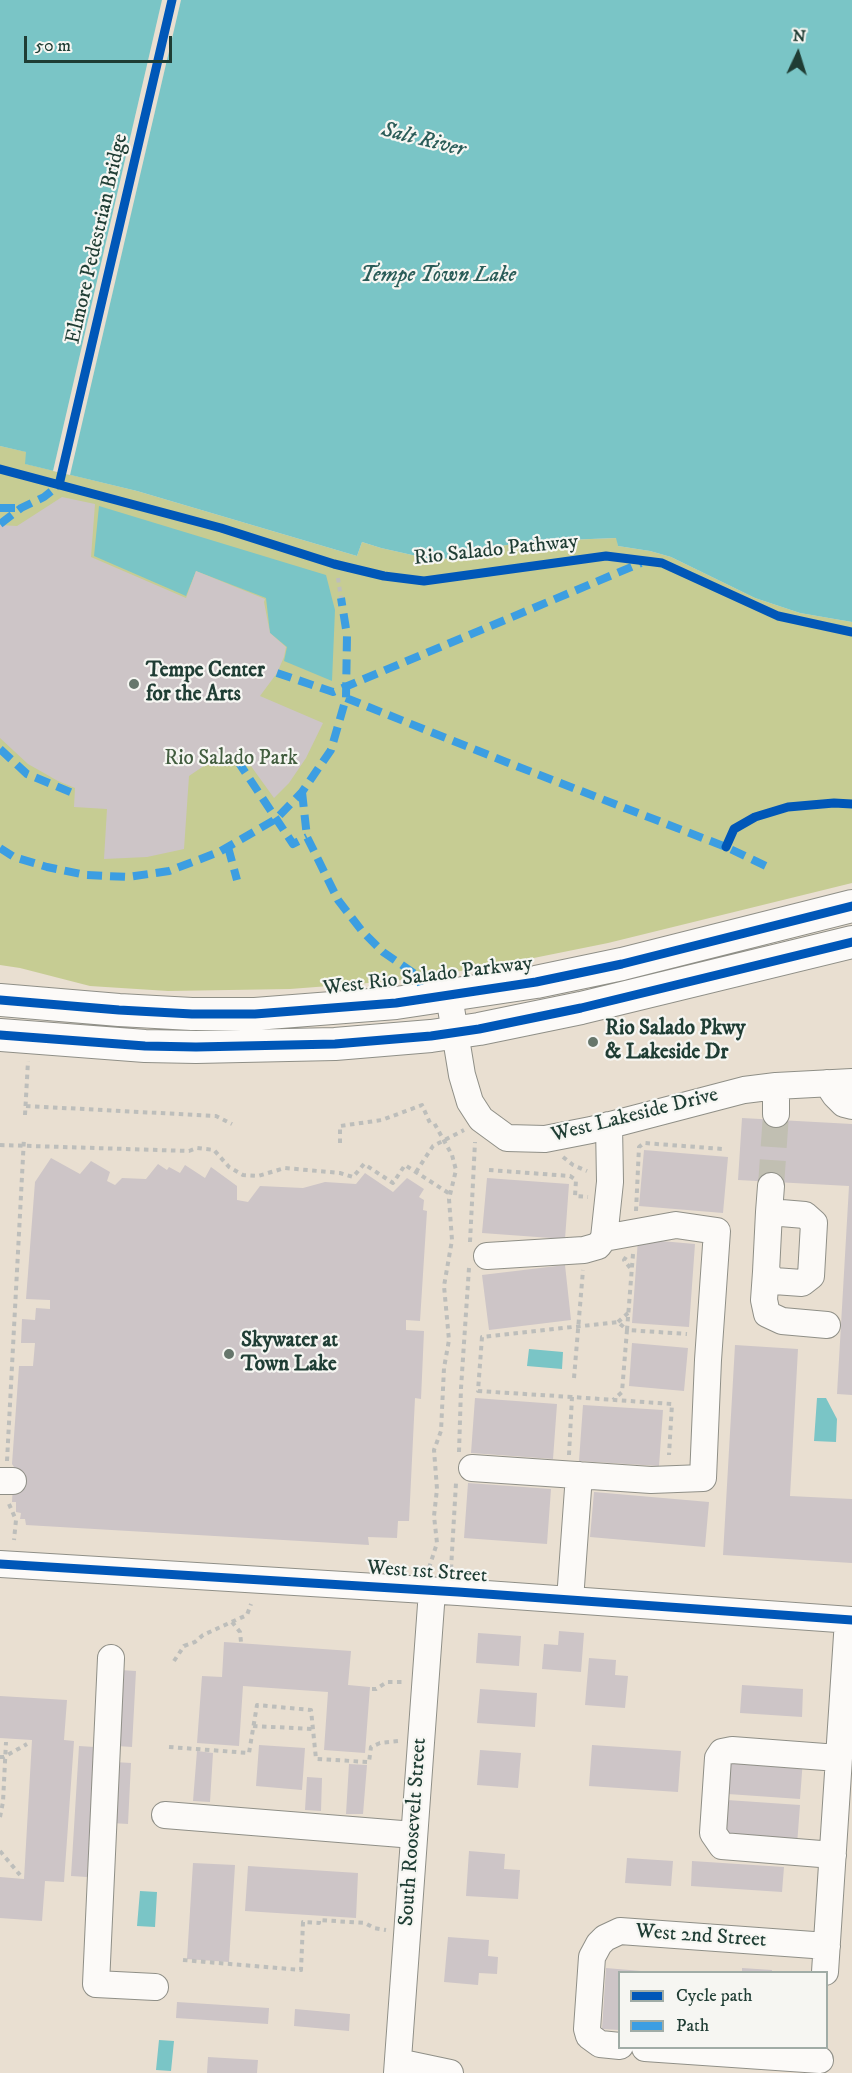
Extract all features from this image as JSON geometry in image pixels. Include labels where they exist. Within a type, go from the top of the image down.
[{"type":"main road","name":"West Rio Salado Parkway","points":[[0,1000],[192,1014],[255,1014],[396,1003],[536,982],[622,964],[852,906]]},
{"type":"main road","points":[[0,1035],[145,1046],[241,1047],[335,1044],[455,1032],[581,1008],[852,942]]},
{"type":"street","name":"West Lakeside Drive","points":[[449,996],[462,1075],[470,1102],[481,1119],[507,1138],[545,1138],[609,1125],[744,1090],[852,1082]]},
{"type":"street","points":[[827,1083],[844,1104],[852,1106]]},
{"type":"street","points":[[776,1086],[776,1114]]},
{"type":"street","points":[[601,1250],[592,1198],[609,1125]]},
{"type":"street","points":[[771,1186],[764,1300],[767,1314],[782,1321],[827,1325]]},
{"type":"street","points":[[766,1272],[774,1281],[802,1282],[811,1276],[814,1223],[805,1215],[769,1212]]},
{"type":"street","points":[[463,1467],[651,1480],[703,1478],[717,1231],[676,1225],[601,1250],[475,1254]]},
{"type":"street","points":[[570,1600],[572,1474]]},
{"type":"street","name":"West 1st Street","points":[[0,1564],[430,1579],[570,1600],[850,1620]]},
{"type":"street","name":"South Roosevelt Street","points":[[397,2067],[430,1579]]},
{"type":"street","points":[[825,1971],[838,1758],[850,1620]]},
{"type":"street","points":[[111,1658],[96,1984],[154,1986]]},
{"type":"street","points":[[833,1855],[722,1846],[713,1833],[718,1758],[722,1752],[732,1750],[838,1758]]},
{"type":"street","points":[[165,1815],[414,1835]]},
{"type":"street","name":"West 2nd Street","points":[[618,2046],[600,2044],[589,2036],[587,2029],[592,1957],[605,1938],[620,1931],[827,1946]]},
{"type":"street","points":[[660,2049],[820,2060]]},
{"type":"street","points":[[397,2067],[450,2073]]},
{"type":"path","points":[[338,578],[341,598]]},
{"type":"path","points":[[25,1115],[28,1057]]},
{"type":"path","points":[[26,1106],[216,1116],[232,1124]]},
{"type":"path","points":[[340,1143],[340,1126],[382,1120],[422,1106],[452,1155],[456,1170],[450,1194],[449,1216],[452,1240],[444,1286],[449,1340],[444,1368],[441,1431],[434,1450],[437,1489],[434,1516],[436,1543],[430,1579]]},
{"type":"path","points":[[416,1172],[433,1146],[468,1128]]},
{"type":"path","points":[[451,1569],[463,1467],[461,1388],[475,1254],[476,1136]]},
{"type":"path","points":[[15,1540],[16,1520],[5,1495],[24,1138]]},
{"type":"path","points":[[0,1145],[214,1150],[229,1167],[243,1175],[258,1176],[285,1168],[340,1173],[353,1178],[364,1164],[393,1183],[405,1165],[450,1194]]},
{"type":"path","points":[[560,1154],[573,1165],[587,1170],[587,1179]]},
{"type":"path","points":[[489,1170],[570,1176],[576,1180],[575,1196],[636,1199]]},
{"type":"path","points":[[574,1378],[579,1326],[601,1250],[624,1260],[631,1269]]},
{"type":"path","points":[[624,1260],[633,1250]]},
{"type":"path","points":[[628,1313],[618,1322],[482,1337],[477,1391],[672,1404],[669,1455]]},
{"type":"path","points":[[618,1322],[627,1330],[710,1336]]},
{"type":"path","points":[[613,1400],[622,1392],[627,1330]]},
{"type":"path","points":[[572,1397],[569,1463],[572,1474]]},
{"type":"path","points":[[174,1661],[184,1646],[247,1615],[251,1604]]},
{"type":"path","points":[[232,1622],[240,1632],[241,1642]]},
{"type":"path","points":[[372,1689],[387,1682],[405,1682]]},
{"type":"path","points":[[169,1747],[249,1753],[256,1705],[312,1710],[315,1759],[369,1762],[371,1747],[380,1743],[400,1742]]},
{"type":"path","points":[[253,1725],[313,1729]]},
{"type":"path","points":[[0,1817],[3,1802],[2,1757],[6,1742]]},
{"type":"path","points":[[2,1757],[27,1744]]},
{"type":"path","points":[[0,1851],[20,1875]]},
{"type":"path","points":[[183,1960],[301,1970],[303,1922],[318,1923],[319,1920],[365,1923],[374,1928],[389,1930]]},
{"type":"green space","name":"Rio Salado Park","points":[[0,446],[27,452],[26,464],[137,491],[357,556],[362,542],[430,559],[466,558],[467,550],[539,541],[617,538],[618,546],[671,557],[755,598],[800,613],[852,622],[852,883],[608,943],[494,966],[394,981],[290,989],[168,991],[90,986],[0,965]]},
{"type":"water","name":"Tempe Town Lake","points":[[0,0],[852,0],[852,622],[800,613],[755,598],[671,557],[618,546],[616,538],[539,541],[467,550],[466,558],[430,559],[362,542],[357,556],[137,491],[25,464],[26,452],[0,446]]},
{"type":"water","points":[[99,506],[326,575],[335,610],[332,681],[284,661],[287,647],[270,633],[266,598],[196,571],[186,596],[94,556]]},
{"type":"water","points":[[529,1349],[563,1352],[562,1369],[527,1366]]},
{"type":"water","points":[[817,1398],[826,1398],[837,1419],[836,1442],[814,1441]]},
{"type":"water","points":[[140,1891],[157,1892],[155,1927],[137,1926]]},
{"type":"water","points":[[159,2040],[174,2041],[171,2071],[156,2070]]},
{"type":"pier","points":[[162,0],[181,0],[70,475],[53,471]]},
{"type":"building","name":"Tempe Center for the Arts","points":[[62,497],[95,504],[91,557],[186,598],[196,571],[265,599],[270,633],[286,647],[277,673],[260,696],[323,723],[306,758],[289,783],[274,798],[243,755],[231,765],[220,755],[189,776],[184,849],[147,857],[104,859],[107,809],[74,807],[75,788],[28,764],[0,738],[0,525],[17,526]]},
{"type":"building","points":[[742,1118],[852,1124],[852,1395],[837,1394],[849,1186],[738,1180]]},
{"type":"building","points":[[644,1150],[728,1157],[723,1213],[639,1206]]},
{"type":"building","name":"Skywater at Town Lake","points":[[51,1158],[80,1174],[91,1161],[110,1172],[107,1181],[115,1185],[122,1178],[146,1179],[158,1164],[167,1170],[169,1167],[180,1173],[185,1165],[205,1178],[211,1167],[237,1186],[237,1200],[248,1202],[260,1186],[303,1188],[325,1182],[356,1184],[365,1173],[393,1192],[407,1178],[424,1189],[419,1197],[424,1200],[423,1210],[427,1211],[420,1321],[406,1320],[406,1330],[424,1331],[421,1399],[415,1398],[409,1521],[398,1521],[397,1538],[368,1537],[369,1545],[26,1525],[25,1519],[20,1519],[21,1513],[16,1512],[16,1502],[12,1502],[14,1467],[12,1464],[19,1366],[33,1366],[35,1343],[21,1343],[22,1319],[35,1320],[36,1308],[50,1309],[50,1300],[26,1299],[35,1182]]},
{"type":"building","points":[[487,1178],[569,1184],[565,1239],[482,1233]]},
{"type":"building","points":[[638,1239],[695,1244],[689,1327],[632,1323]]},
{"type":"building","points":[[565,1265],[571,1320],[489,1330],[482,1275]]},
{"type":"building","points":[[632,1343],[688,1348],[684,1391],[629,1386]]},
{"type":"building","points":[[735,1345],[798,1349],[790,1496],[852,1499],[852,1563],[723,1555]]},
{"type":"building","points":[[475,1398],[557,1404],[553,1459],[471,1453]]},
{"type":"building","points":[[583,1405],[663,1410],[659,1466],[579,1461]]},
{"type":"building","points":[[468,1483],[551,1489],[547,1544],[464,1538]]},
{"type":"building","points":[[594,1492],[709,1502],[705,1547],[590,1537]]},
{"type":"building","points":[[559,1631],[584,1633],[581,1672],[542,1669],[544,1644],[558,1645]]},
{"type":"building","points":[[478,1633],[521,1636],[519,1666],[476,1663]]},
{"type":"building","points":[[224,1642],[351,1651],[348,1685],[370,1687],[365,1753],[324,1750],[328,1692],[243,1686],[239,1746],[197,1743],[202,1676],[222,1677]]},
{"type":"building","points":[[589,1658],[616,1660],[615,1675],[628,1676],[625,1708],[585,1705]]},
{"type":"building","points":[[120,1670],[136,1671],[132,1747],[117,1746]]},
{"type":"building","points":[[742,1685],[803,1689],[802,1717],[740,1713]]},
{"type":"building","points":[[480,1689],[537,1693],[535,1727],[477,1723]]},
{"type":"building","points":[[0,1696],[67,1700],[64,1740],[74,1741],[64,1882],[45,1881],[42,1921],[0,1918],[0,1877],[24,1879],[32,1740],[0,1738]]},
{"type":"building","points":[[259,1745],[305,1748],[302,1790],[256,1786]]},
{"type":"building","points":[[592,1745],[681,1751],[678,1792],[589,1786]]},
{"type":"building","points":[[79,1746],[95,1747],[87,1877],[71,1876]]},
{"type":"building","points":[[480,1750],[521,1753],[518,1788],[477,1785]]},
{"type":"building","points":[[197,1751],[213,1753],[210,1802],[193,1801]]},
{"type":"building","points":[[731,1754],[803,1759],[800,1799],[728,1794]]},
{"type":"building","points":[[114,1762],[131,1763],[128,1824],[111,1823]]},
{"type":"building","points":[[349,1764],[367,1765],[363,1814],[346,1814]]},
{"type":"building","points":[[307,1777],[322,1778],[321,1811],[305,1810]]},
{"type":"building","points":[[727,1800],[800,1805],[797,1845],[724,1840]]},
{"type":"building","points":[[469,1851],[505,1854],[504,1869],[520,1870],[518,1899],[466,1896]]},
{"type":"building","points":[[627,1858],[673,1861],[671,1886],[625,1883]]},
{"type":"building","points":[[692,1861],[784,1867],[782,1892],[691,1886]]},
{"type":"building","points":[[193,1863],[235,1865],[229,1962],[187,1959]]},
{"type":"building","points":[[248,1866],[358,1873],[356,1918],[245,1911]]},
{"type":"building","points":[[448,1937],[489,1940],[488,1956],[498,1957],[497,1974],[479,1973],[478,1985],[444,1982]]},
{"type":"building","points":[[606,1968],[641,1971],[618,1971],[618,2030],[602,2029]]},
{"type":"building","points":[[742,1968],[772,1970],[772,1971],[742,1971]]},
{"type":"building","points":[[177,2002],[269,2008],[268,2024],[176,2018]]},
{"type":"building","points":[[295,2009],[350,2014],[349,2031],[294,2026]]},
{"type":"building","points":[[208,2057],[258,2060],[257,2073],[207,2073]]},
{"type":"tunnel","points":[[771,1186],[776,1114]]},
{"type":"marked path","points":[[0,524],[59,485]]},
{"type":"marked path","points":[[0,508],[21,508]]},
{"type":"marked path","points":[[277,673],[333,692],[641,563]]},
{"type":"marked path","points":[[0,848],[14,857],[47,867],[86,875],[128,877],[169,871],[219,852],[276,819],[302,792],[331,750],[346,698],[347,635],[341,598]]},
{"type":"marked path","points":[[346,698],[726,847],[766,866]]},
{"type":"marked path","points":[[0,749],[27,774],[75,794]]},
{"type":"marked path","points":[[237,760],[293,844],[307,837]]},
{"type":"marked path","points":[[302,792],[307,837],[338,900],[362,931],[383,952],[418,976],[421,985]]},
{"type":"marked path","points":[[228,847],[237,880]]},
{"type":"cycle path","name":"Elmore Pedestrian Bridge","points":[[59,485],[172,0]]},
{"type":"cycle path","name":"Rio Salado Pathway","points":[[0,469],[221,528],[334,564],[384,576],[424,581],[606,556],[662,563],[778,616],[852,632]]},
{"type":"cycle path","points":[[726,847],[734,829],[755,817],[788,807],[834,803],[852,804]]},
{"type":"cycle path","points":[[0,1000],[192,1014],[255,1014],[396,1003],[536,982],[622,964],[852,906]]},
{"type":"cycle path","points":[[0,1035],[145,1046],[196,1047],[335,1044],[431,1036],[479,1029],[581,1008],[852,942]]},
{"type":"cycle path","points":[[0,1564],[458,1592],[852,1620]]},
{"type":"place","name":"Tempe Center for the Arts","points":[[134,684]]},
{"type":"place","name":"Rio Salado Pkwy & Lakeside Dr","points":[[593,1042]]},
{"type":"place","name":"Skywater at Town Lake","points":[[229,1354]]},
{"type":"water label","name":"Salt River","points":[[423,141]]}]
